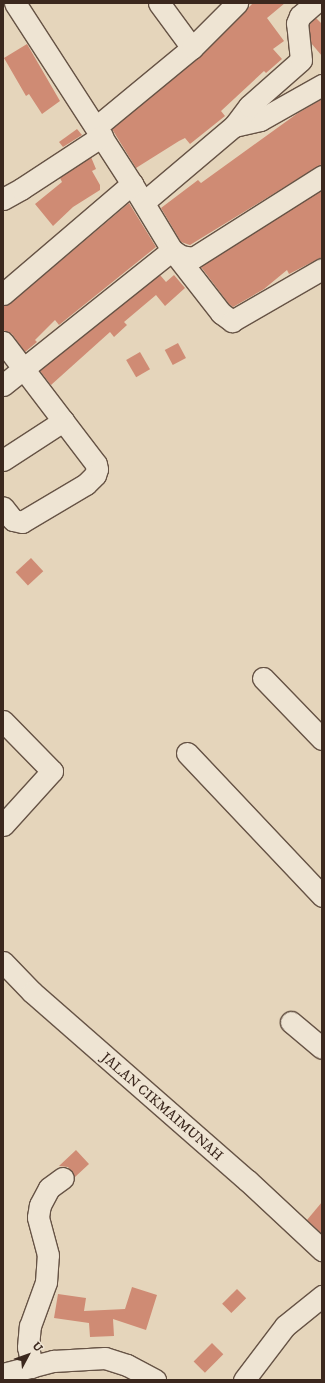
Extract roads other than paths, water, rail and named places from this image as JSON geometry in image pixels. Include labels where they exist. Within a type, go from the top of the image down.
[{"type":"street","points":[[15,3],[99,131],[144,202],[172,250],[220,313],[232,321],[322,269]]},
{"type":"street","points":[[159,3],[192,48]]},
{"type":"street","points":[[3,199],[21,190],[99,131],[192,48],[237,3]]},
{"type":"street","points":[[315,3],[300,16],[297,23],[301,60],[322,78]]},
{"type":"street","points":[[144,202],[234,126],[249,106],[301,60]]},
{"type":"street","points":[[234,126],[260,120],[322,85]]},
{"type":"street","points":[[172,250],[186,259],[193,258],[322,176]]},
{"type":"street","points":[[3,294],[132,184]]},
{"type":"street","points":[[3,385],[24,370],[172,250]]},
{"type":"street","points":[[3,342],[96,464],[95,475],[75,491],[22,522],[13,520],[3,507]]},
{"type":"street","points":[[3,460],[63,421]]},
{"type":"street","points":[[263,678],[322,739]]},
{"type":"street","points":[[3,720],[52,771],[3,825]]},
{"type":"street","points":[[187,753],[322,896]]},
{"type":"street","name":"JALAN CIKMAIMUNAH","points":[[3,962],[32,992],[247,1180],[322,1250]]},
{"type":"street","points":[[291,1022],[322,1048]]},
{"type":"street","points":[[32,1367],[28,1347],[30,1326],[46,1282],[48,1255],[38,1217],[40,1205],[49,1188],[63,1178]]},
{"type":"street","points":[[244,1380],[285,1326],[322,1296]]},
{"type":"street","points":[[3,1374],[54,1361],[105,1358],[127,1365],[155,1380]]}]
